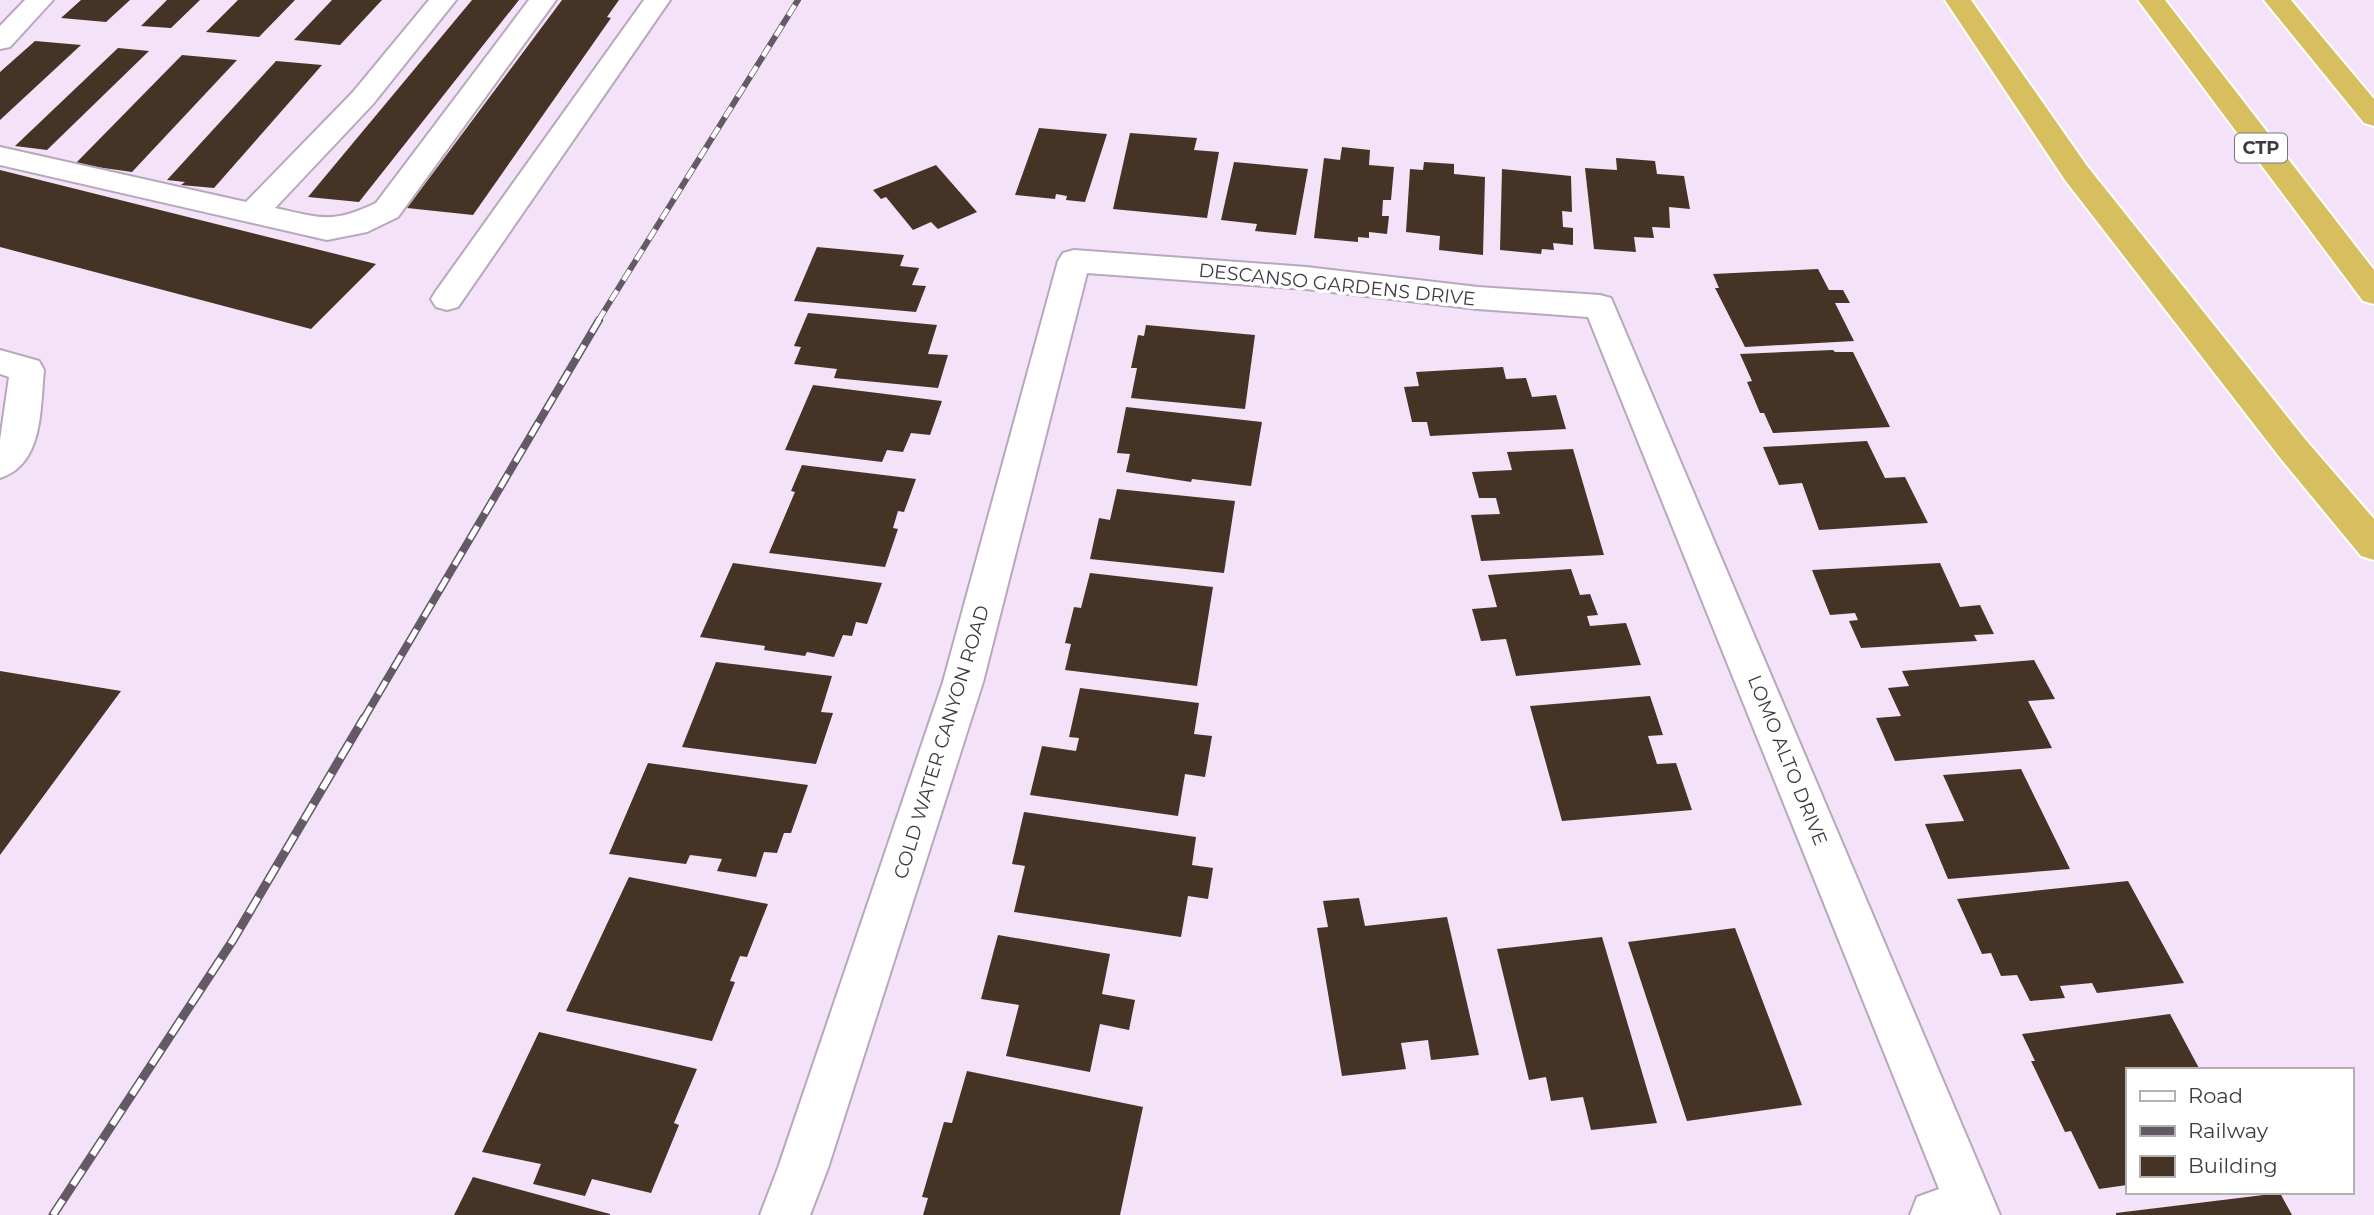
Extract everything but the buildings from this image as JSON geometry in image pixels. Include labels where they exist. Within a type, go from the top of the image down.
[{"type":"highway","points":[[1958,0],[2076,173],[2301,458],[2374,545]]},
{"type":"highway","name":"CTP","points":[[2151,0],[2374,293]]},
{"type":"highway","points":[[2277,0],[2374,117]]},
{"type":"street","points":[[0,41],[40,0]]},
{"type":"street","points":[[253,213],[363,98],[443,0]]},
{"type":"street","points":[[0,156],[327,230],[356,225],[387,210],[543,0]]},
{"type":"street","points":[[447,299],[657,0]]},
{"type":"street","name":"DESCANSO GARDENS DRIVE","points":[[1074,261],[1306,278],[1478,298],[1600,306]]},
{"type":"street","name":"COLD WATER CANYON ROAD","points":[[785,1215],[808,1154],[963,682],[1074,261]]},
{"type":"street","name":"LOMO ALTO DRIVE","points":[[1600,306],[1961,1213]]},
{"type":"street","points":[[0,362],[27,370],[18,443],[0,464]]},
{"type":"railway","points":[[598,321],[798,0]]},
{"type":"railway","points":[[363,720],[599,320]]},
{"type":"railway","points":[[53,1215],[233,940],[364,718]]}]
